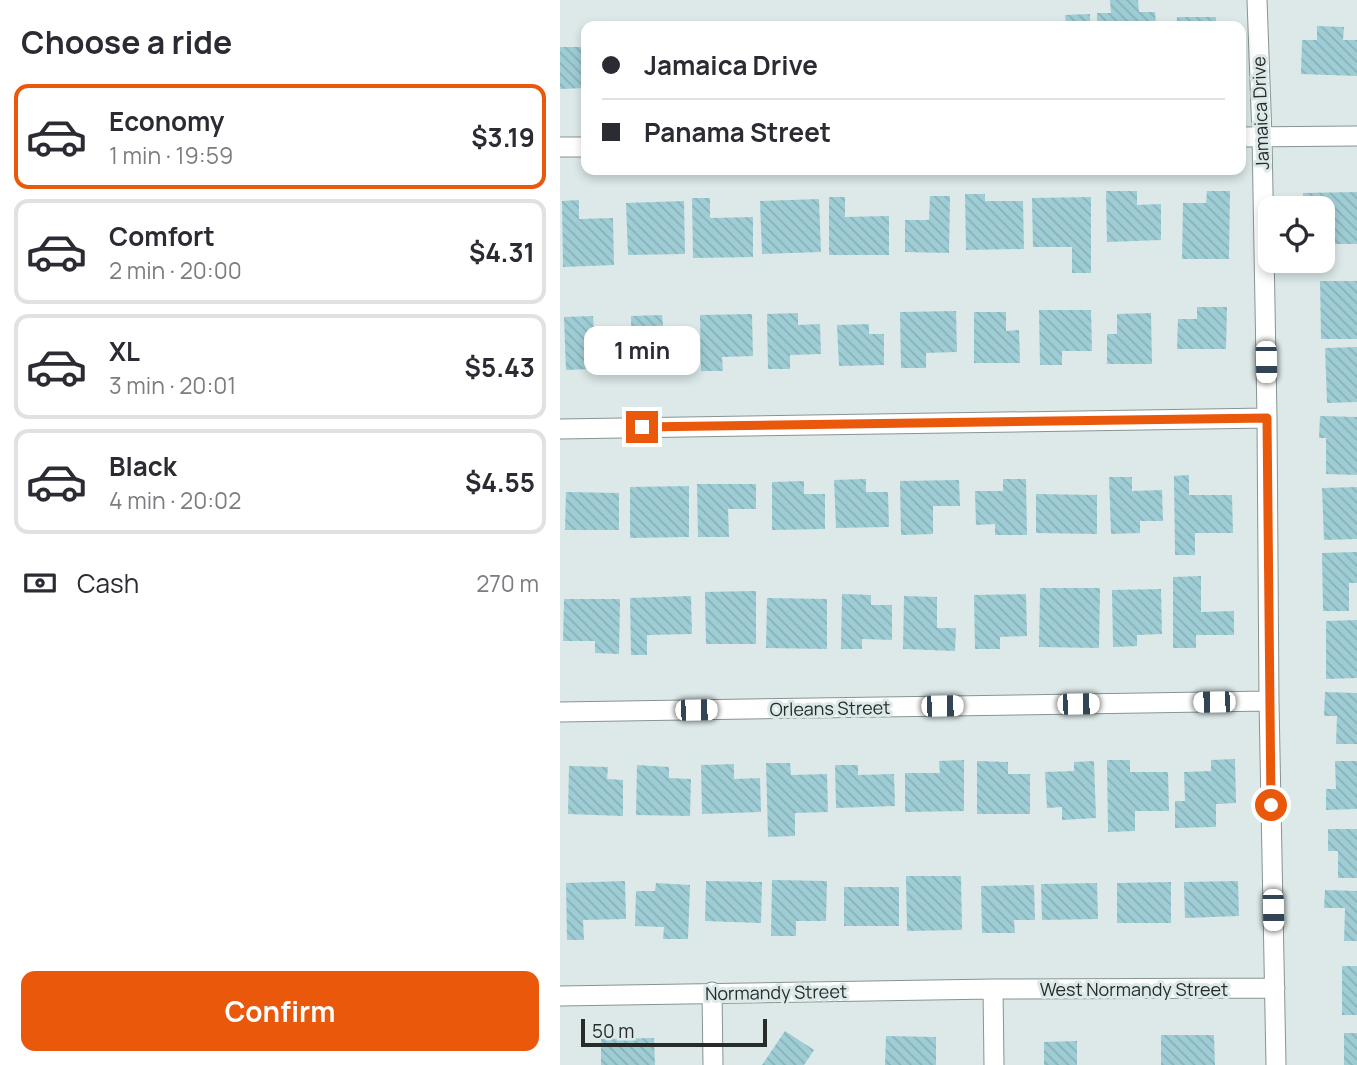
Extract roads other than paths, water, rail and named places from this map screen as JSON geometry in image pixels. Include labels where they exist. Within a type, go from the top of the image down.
[{"type":"street","name":"Jamaica Drive","points":[[1257,0],[1262,137],[1276,1065]]},
{"type":"street","points":[[1246,137],[1357,136]]},
{"type":"street","points":[[560,147],[581,147]]},
{"type":"street","points":[[560,429],[1267,418]]},
{"type":"street","name":"Orleans Street","points":[[560,712],[1269,701]]},
{"type":"street","name":"West Normandy Street","points":[[992,989],[1275,988]]},
{"type":"street","points":[[992,989],[994,1065]]},
{"type":"street","name":"Normandy Street","points":[[560,996],[992,989]]},
{"type":"street","points":[[712,992],[713,1065]]}]
